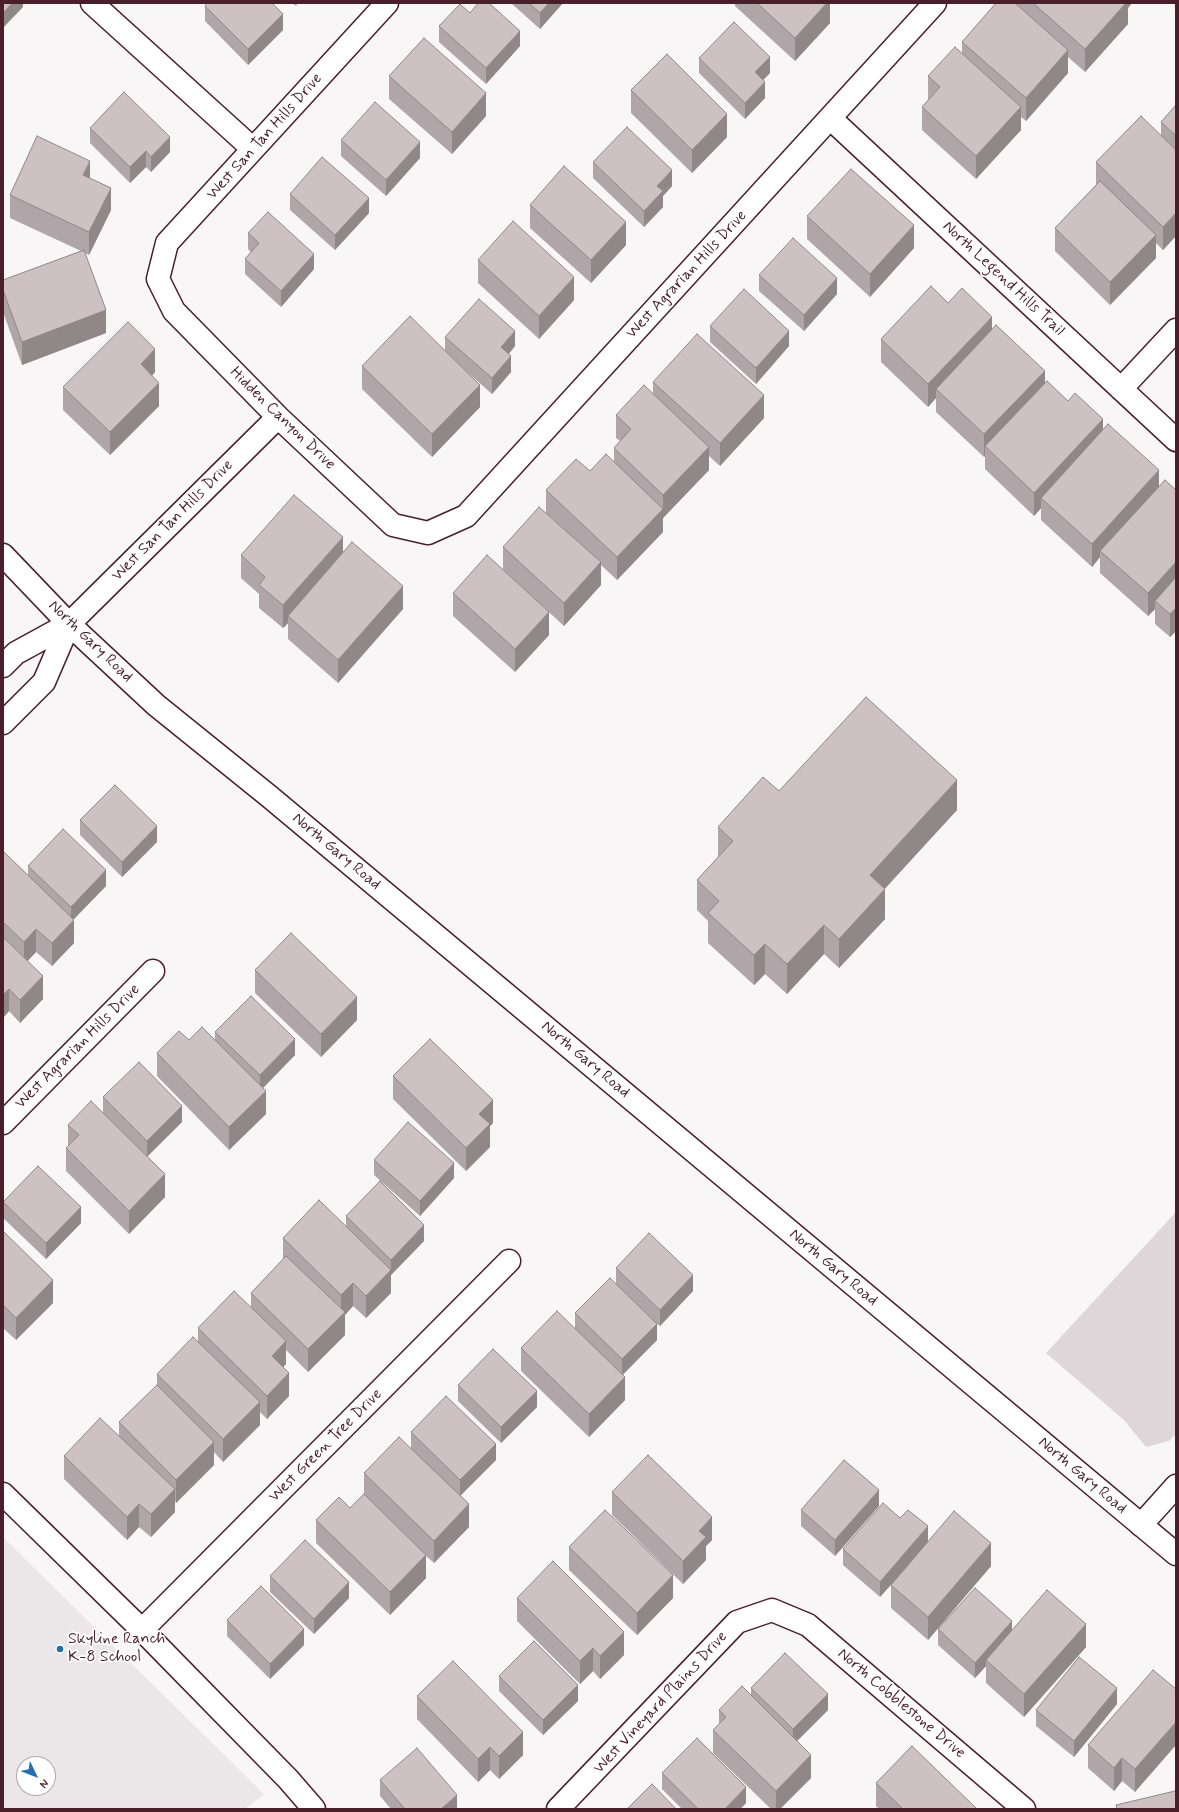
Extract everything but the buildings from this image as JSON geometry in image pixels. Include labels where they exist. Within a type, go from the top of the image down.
[{"type":"street","points":[[92,3],[253,149]]},
{"type":"street","name":"West San Tan Hills Drive","points":[[158,279],[167,243],[387,3]]},
{"type":"street","name":"West Agrarian Hills Drive","points":[[428,533],[466,516],[936,3]]},
{"type":"street","name":"North Legend Hills Trail","points":[[830,118],[1176,440]]},
{"type":"street","name":"Hidden Canyon Drive","points":[[158,279],[174,311],[278,417],[393,525],[428,533]]},
{"type":"street","points":[[1121,389],[1176,330]]},
{"type":"street","name":"West San Tan Hills Drive","points":[[3,666],[16,653],[69,624],[278,417]]},
{"type":"street","name":"North Gary Road","points":[[3,556],[69,624],[156,705],[276,802],[1176,1554]]},
{"type":"street","name":"West San Tan Hills Drive","points":[[3,723],[44,682],[69,624]]},
{"type":"street","name":"West Agrarian Hills Drive","points":[[3,1123],[153,972]]},
{"type":"street","name":"West Green Tree Drive","points":[[142,1630],[509,1261]]},
{"type":"street","points":[[1141,1525],[1176,1486]]},
{"type":"street","points":[[3,1494],[142,1630],[288,1779],[314,1809]]},
{"type":"street","name":"West Vineyard Plains Drive","points":[[558,1809],[737,1622],[772,1610]]},
{"type":"street","name":"North Cobblestone Drive","points":[[772,1610],[808,1625],[1024,1809]]},
{"type":"shaded area","points":[[1176,1212],[1176,1434],[1169,1441],[1146,1447],[1124,1420],[1046,1353]]},
{"type":"shaded area","name":"Skyline Ranch K-8 School","points":[[3,1537],[264,1794],[245,1809],[3,1809]]},
{"type":"place","name":"Skyline Ranch K-8 School","points":[[60,1649]]}]
